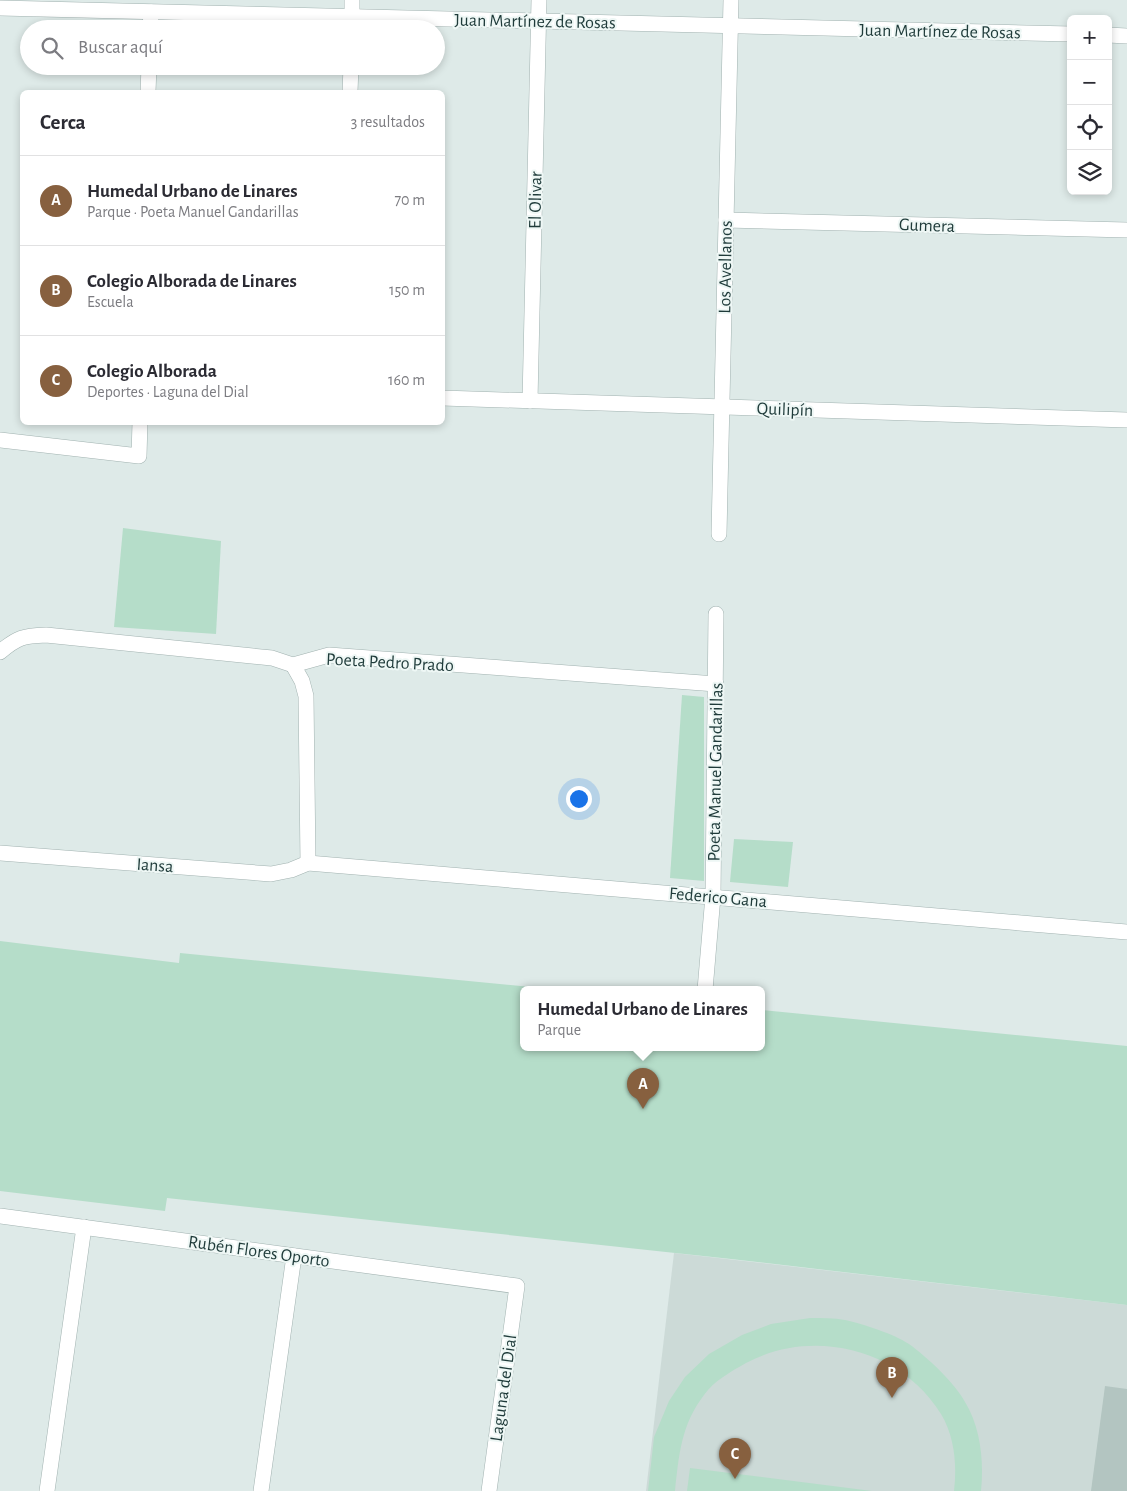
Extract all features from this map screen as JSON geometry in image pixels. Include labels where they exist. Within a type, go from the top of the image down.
[{"type":"street","points":[[352,0],[352,20]]},
{"type":"street","name":"El Olivar","points":[[530,401],[539,0]]},
{"type":"street","name":"Los Avellanos","points":[[719,534],[731,0]]},
{"type":"street","name":"Juan Martínez de Rosas","points":[[0,8],[143,8],[310,20]]},
{"type":"street","points":[[143,8],[147,20]]},
{"type":"street","name":"Juan Martínez de Rosas","points":[[445,22],[538,22],[1067,34]]},
{"type":"street","points":[[1112,35],[1127,36]]},
{"type":"street","points":[[148,90],[149,75]]},
{"type":"street","points":[[350,90],[351,75]]},
{"type":"street","name":"Gumera","points":[[726,220],[1127,230]]},
{"type":"street","name":"Quilipín","points":[[445,398],[1127,420]]},
{"type":"street","points":[[0,440],[139,456],[140,425]]},
{"type":"street","name":"Poeta Manuel Gandarillas","points":[[705,986],[713,896],[716,614]]},
{"type":"street","points":[[4,648],[22,636],[46,635],[272,658],[293,665],[302,681],[306,696],[308,862]]},
{"type":"street","name":"Poeta Pedro Prado","points":[[293,665],[329,656],[716,684]]},
{"type":"street","name":"Iansa","points":[[0,854],[271,874],[291,870],[308,862]]},
{"type":"street","name":"Federico Gana","points":[[308,862],[1127,932]]},
{"type":"street","name":"Rubén Flores Oporto","points":[[0,1216],[517,1286]]},
{"type":"street","points":[[47,1491],[84,1227]]},
{"type":"street","points":[[261,1491],[294,1256]]},
{"type":"street","name":"Laguna del Dial","points":[[489,1491],[517,1286]]},
{"type":"shaded area","points":[[674,1253],[1127,1305],[1127,1491],[646,1491]]},
{"type":"green space","points":[[123,528],[221,541],[216,634],[114,627]]},
{"type":"green space","points":[[682,695],[704,697],[704,881],[670,878]]},
{"type":"green space","points":[[734,839],[793,842],[788,887],[730,882]]},
{"type":"green space","points":[[0,941],[179,963],[180,953],[520,986],[520,1051],[765,1051],[765,1010],[1127,1046],[1127,1305],[731,1259],[167,1198],[165,1211],[0,1191]]},
{"type":"green space","points":[[810,1318],[845,1320],[887,1333],[909,1344],[940,1371],[955,1387],[975,1423],[980,1445],[981,1491],[954,1491],[955,1462],[949,1432],[941,1414],[924,1392],[903,1374],[879,1360],[854,1351],[827,1346],[799,1347],[772,1352],[746,1363],[717,1381],[696,1406],[690,1418],[682,1441],[675,1491],[648,1491],[654,1437],[669,1401],[685,1377],[709,1354],[742,1335],[771,1324]]},
{"type":"green space","points":[[690,1468],[872,1491],[687,1491]]},
{"type":"building","points":[[1105,1386],[1127,1389],[1127,1491],[1091,1491]]},
{"type":"place","name":"Humedal Urbano de Linares","points":[[643,1109]]},
{"type":"place","name":"Colegio Alborada de Linares","points":[[892,1398]]},
{"type":"place","name":"Colegio Alborada","points":[[735,1479]]}]
